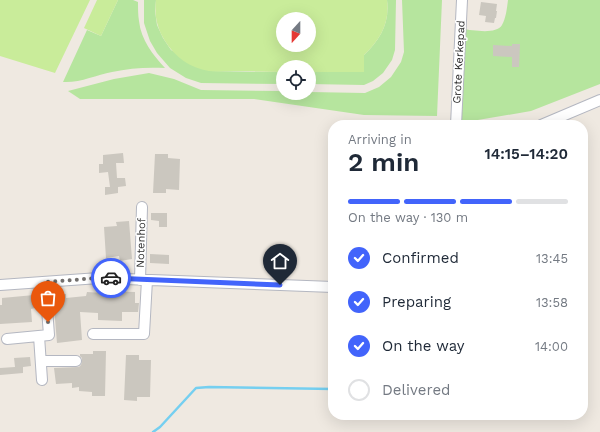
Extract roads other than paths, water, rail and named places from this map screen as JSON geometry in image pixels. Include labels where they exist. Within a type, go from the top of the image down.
[{"type":"street","name":"Grote Kerkepad","points":[[456,120],[462,0]]},
{"type":"street","points":[[553,120],[600,100]]},
{"type":"street","name":"Notenhof","points":[[93,334],[144,334],[142,207]]},
{"type":"street","points":[[0,285],[99,278],[328,287]]},
{"type":"street","points":[[7,339],[50,335],[45,282]]},
{"type":"street","points":[[39,336],[42,380]]},
{"type":"street","points":[[41,361],[76,361]]},
{"type":"waterway","points":[[153,432],[160,427],[196,388],[328,389]]}]
